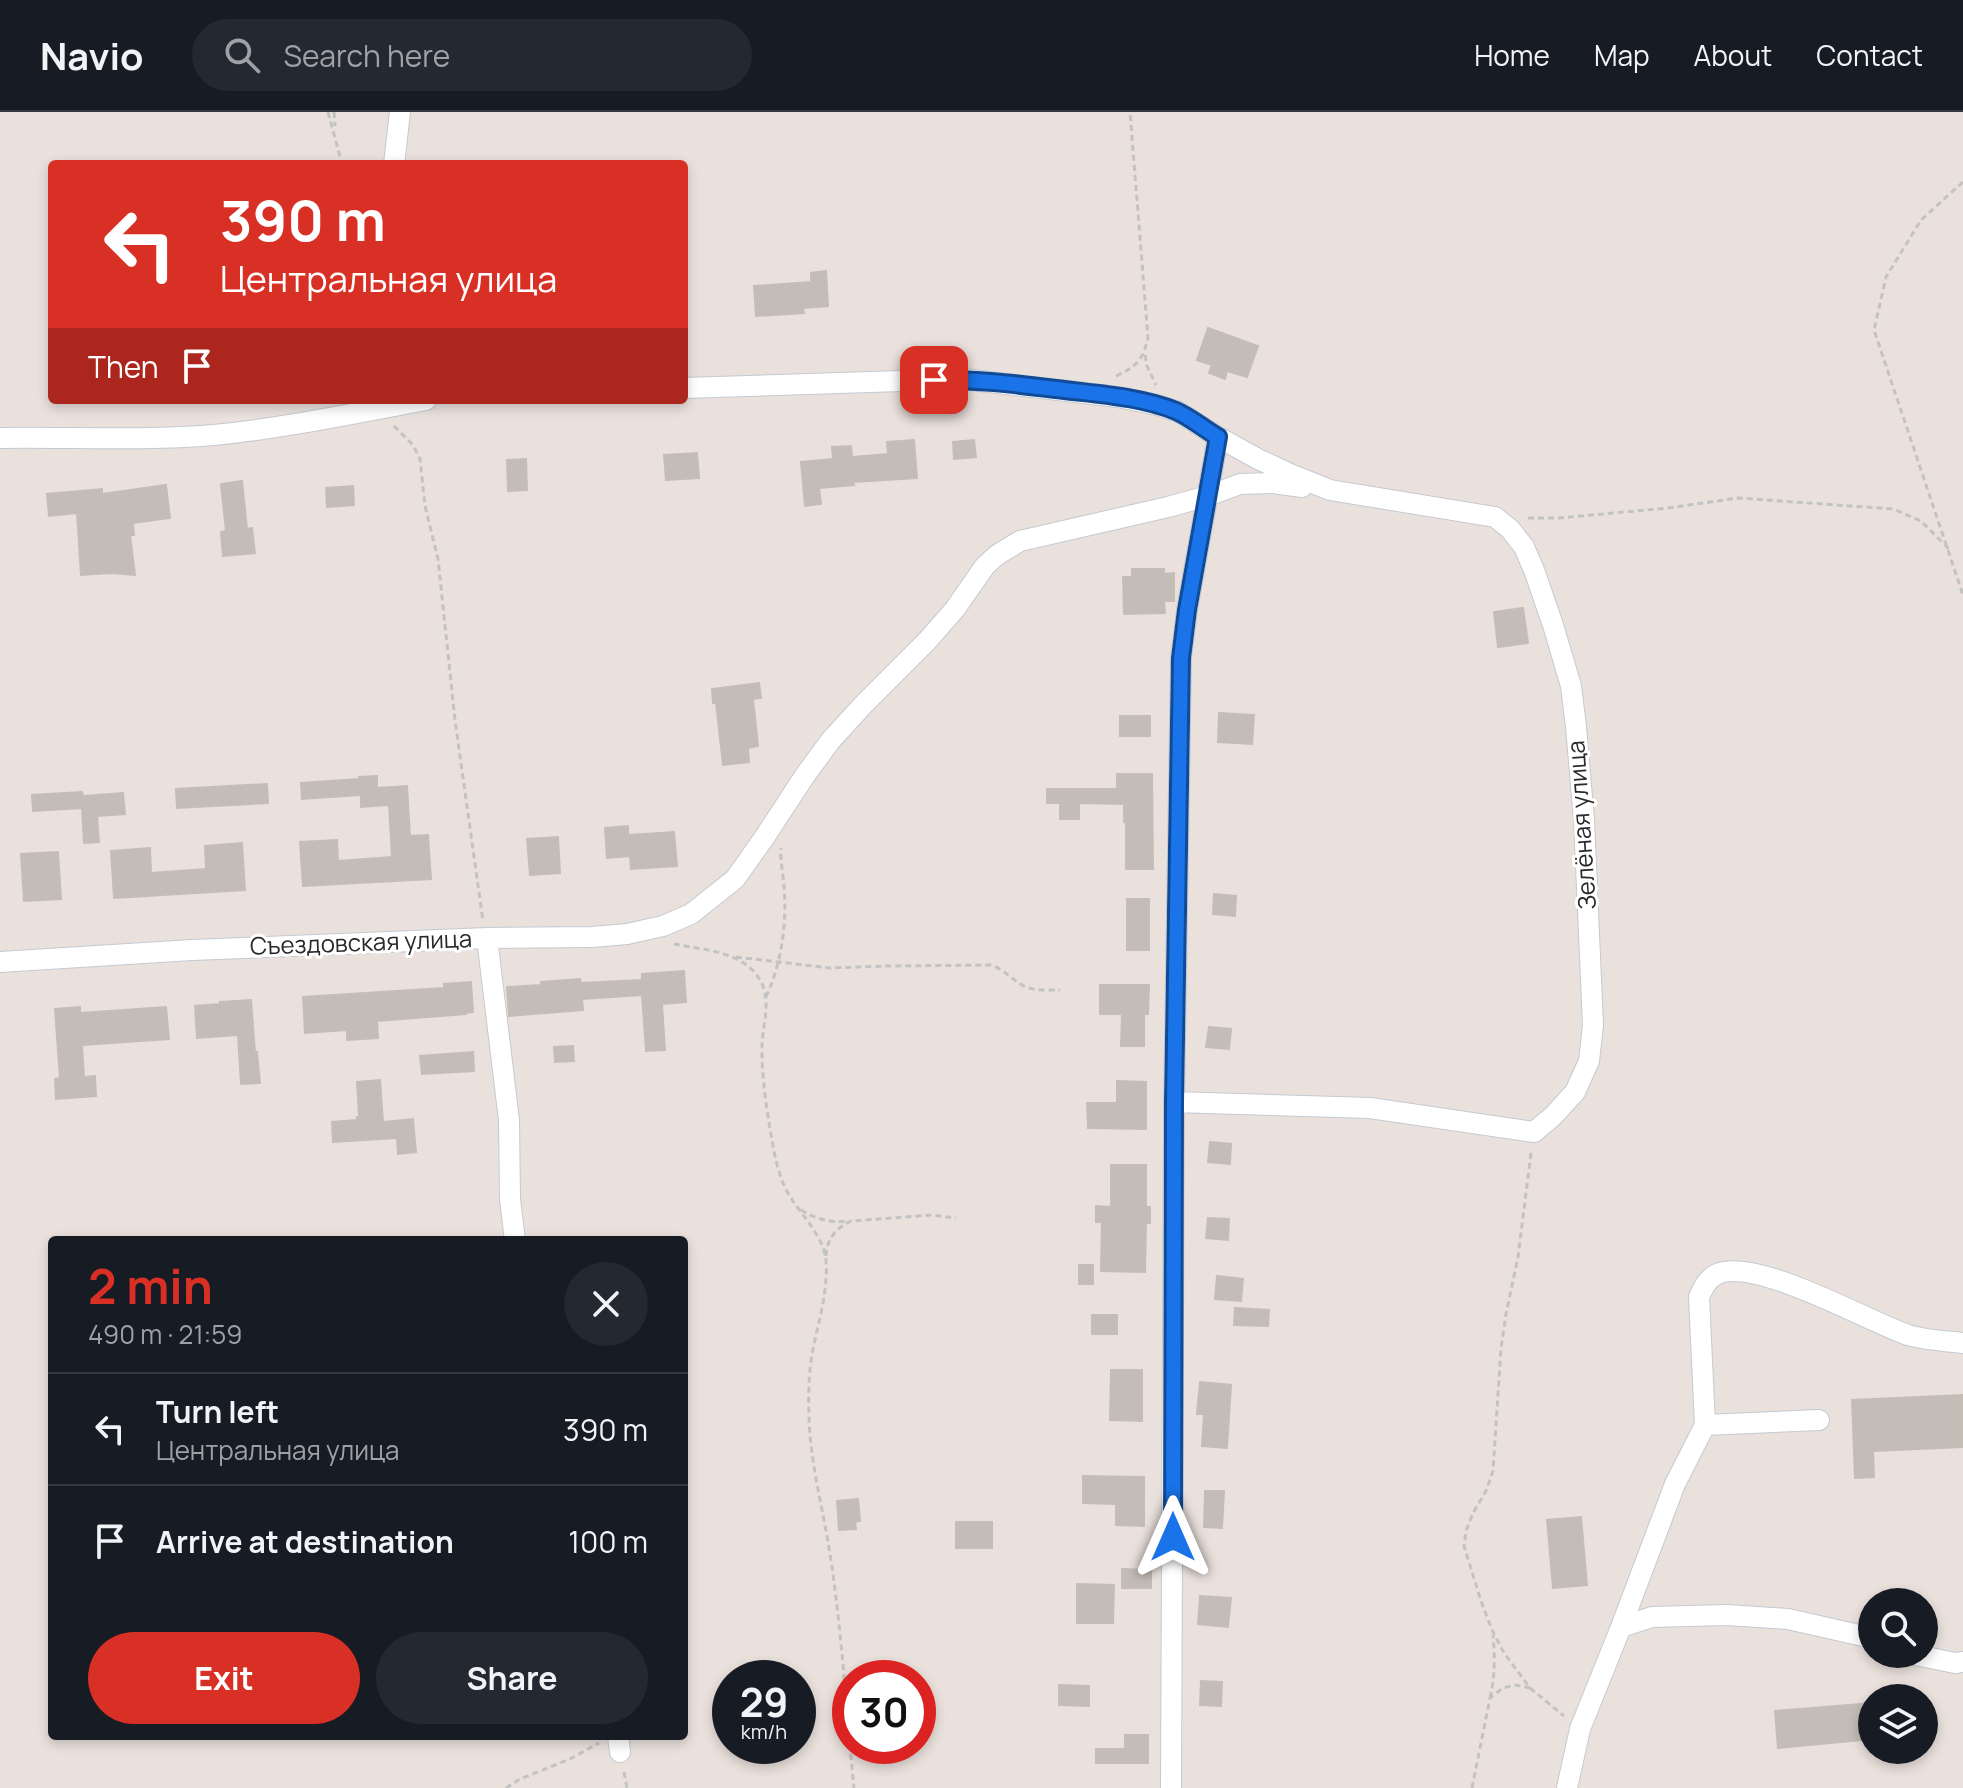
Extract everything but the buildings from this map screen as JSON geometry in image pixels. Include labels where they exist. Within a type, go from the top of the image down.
[{"type":"street","points":[[394,160],[400,112]]},
{"type":"street","points":[[688,388],[963,379],[1079,392],[1157,405],[1179,412],[1218,437],[1290,474],[1330,490]]},
{"type":"street","points":[[0,438],[145,439],[213,435],[301,424],[364,408],[395,404]]},
{"type":"street","points":[[1171,1788],[1174,1102],[1181,658],[1218,437]]},
{"type":"street","name":"Съездовская улица","points":[[0,962],[192,950],[487,938],[592,937],[663,926],[691,914],[735,879],[831,740],[927,641],[997,555],[1020,541],[1208,496],[1240,484],[1273,483],[1330,490]]},
{"type":"street","name":"Зелёная улица","points":[[1330,490],[1495,517],[1510,529],[1524,547],[1553,625],[1571,686],[1576,727],[1584,820],[1593,1025],[1589,1061],[1575,1092],[1534,1132]]},
{"type":"street","points":[[487,938],[509,1120],[510,1199],[515,1236]]},
{"type":"street","points":[[1174,1102],[1370,1108],[1534,1132]]},
{"type":"street","points":[[1567,1788],[1580,1729],[1675,1484],[1705,1425],[1699,1297],[1704,1284],[1718,1273],[1746,1271],[1788,1283],[1910,1336],[1963,1343]]},
{"type":"street","points":[[1705,1425],[1819,1420]]},
{"type":"street","points":[[1621,1627],[1652,1617],[1727,1615],[1788,1619],[1858,1635]]},
{"type":"street","points":[[1938,1660],[1963,1662]]},
{"type":"path","points":[[328,112],[341,160]]},
{"type":"path","points":[[334,112],[335,134]]},
{"type":"path","points":[[1113,378],[1130,370],[1145,355],[1148,338],[1130,112]]},
{"type":"path","points":[[1963,182],[1921,220],[1886,277],[1874,330],[1963,595]]},
{"type":"path","points":[[364,408],[413,445],[420,459],[425,506],[438,559],[455,720],[487,938]]},
{"type":"path","points":[[1527,518],[1668,508],[1738,498],[1893,509],[1921,521],[1949,549]]},
{"type":"path","points":[[781,842],[785,917],[778,963],[766,997],[762,1069],[779,1173],[790,1197],[817,1236],[826,1258]]},
{"type":"path","points":[[672,944],[778,963],[830,968],[991,965],[1022,985],[1034,989],[1060,990]]},
{"type":"path","points":[[732,956],[750,967],[761,981],[766,997]]},
{"type":"path","points":[[1534,1132],[1518,1257],[1501,1349],[1493,1471],[1466,1531],[1464,1546],[1481,1601],[1504,1653],[1530,1688],[1580,1729]]},
{"type":"path","points":[[799,1208],[814,1218],[839,1222],[932,1215],[956,1218]]},
{"type":"path","points":[[851,1221],[830,1238],[822,1310],[813,1348],[809,1414],[830,1555],[854,1788]]},
{"type":"path","points":[[1472,1788],[1494,1681],[1492,1630]]},
{"type":"path","points":[[1490,1698],[1503,1688],[1515,1685],[1530,1688]]},
{"type":"path","points":[[506,1788],[520,1779],[613,1743]]},
{"type":"route","points":[[934,380],[963,379],[1099,394],[1157,405],[1179,412],[1218,437],[1181,658],[1174,1102],[1173,1537]]}]
